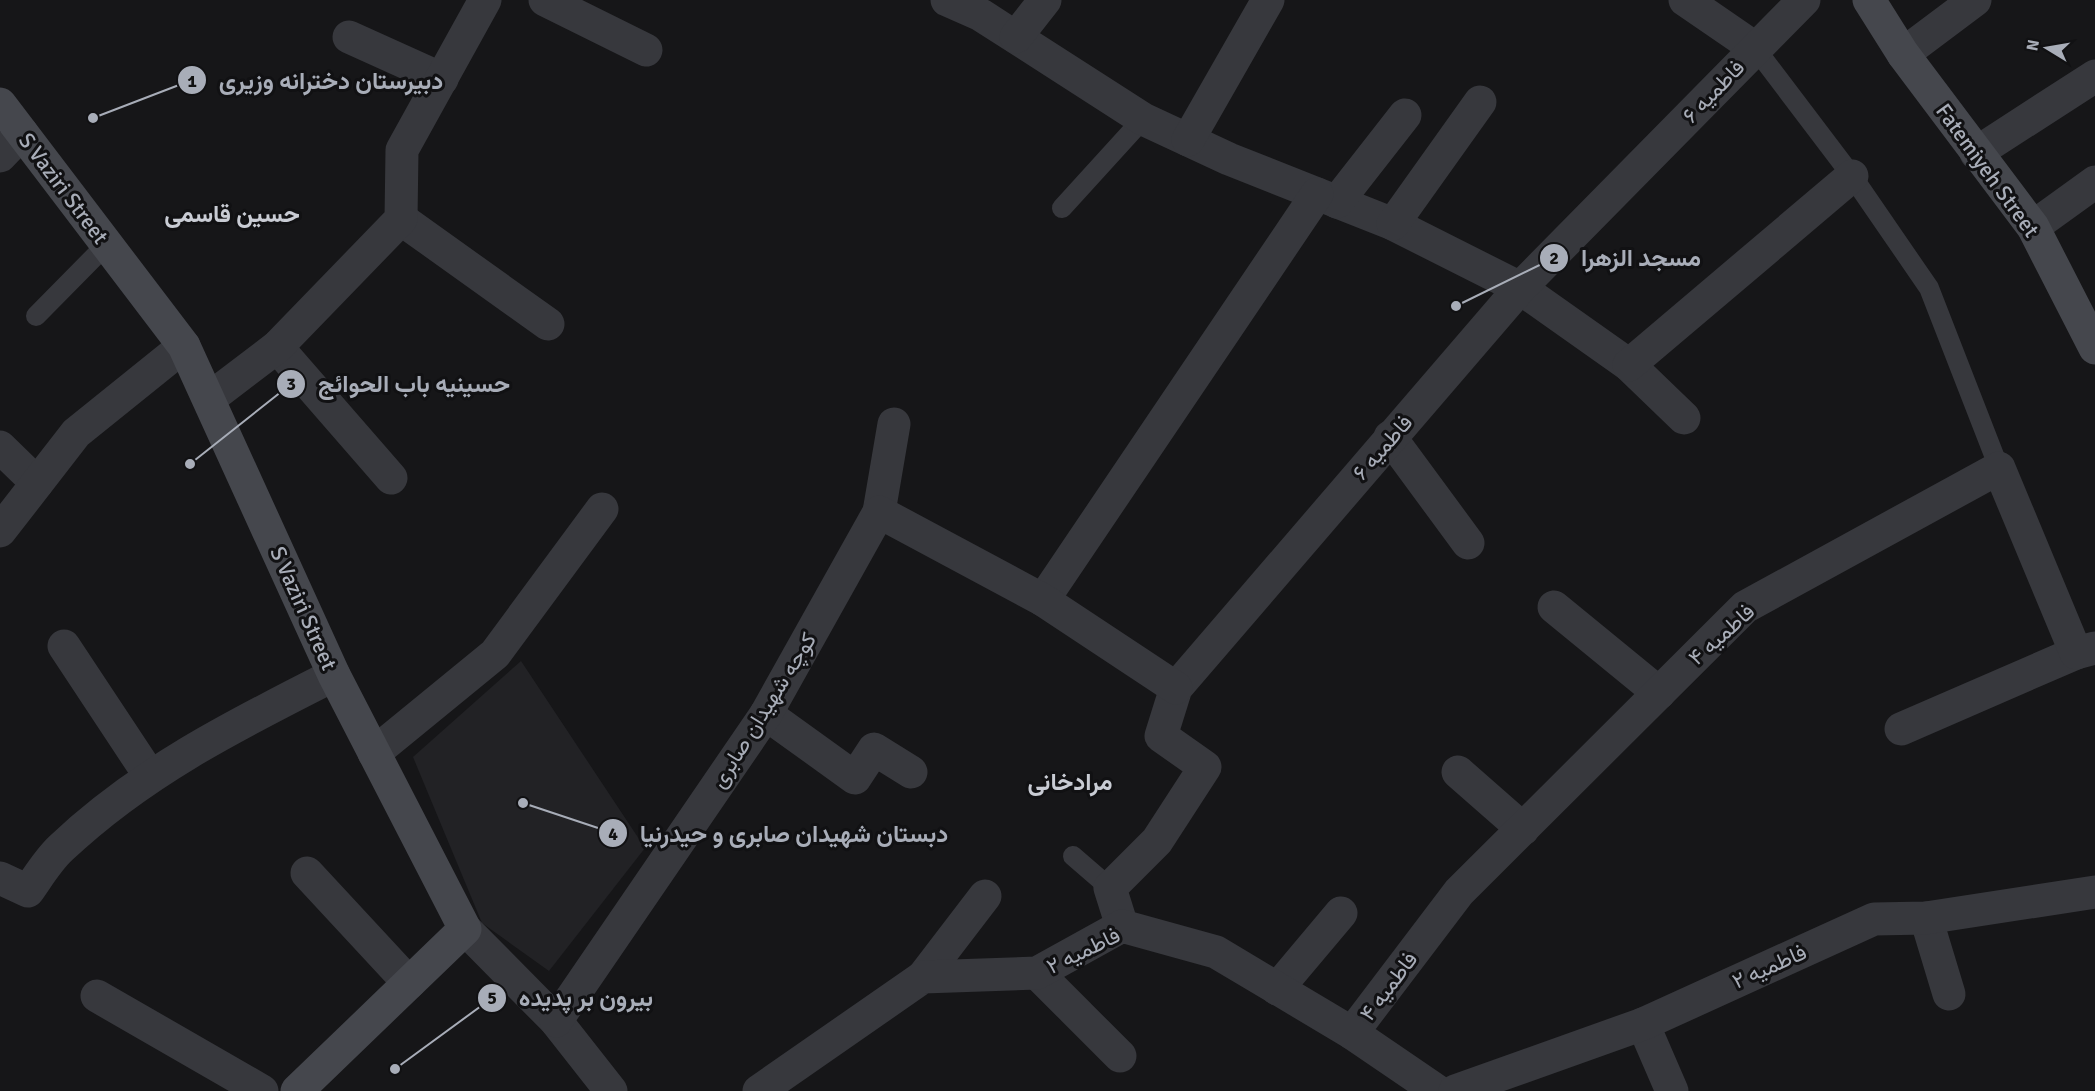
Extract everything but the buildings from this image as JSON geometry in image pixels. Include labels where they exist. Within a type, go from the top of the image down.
[{"type":"street","points":[[210,398],[277,347],[401,219],[402,150],[485,0]]},
{"type":"street","points":[[545,0],[645,50]]},
{"type":"street","points":[[947,0],[981,15],[1143,119],[1188,140],[1393,224],[1520,288],[1629,365],[1684,418]]},
{"type":"street","points":[[1016,38],[1045,0]]},
{"type":"street","points":[[1188,140],[1268,0]]},
{"type":"street","points":[[1685,0],[1755,48]]},
{"type":"street","name":"فاطمیه ۶","points":[[1110,888],[1156,841],[1205,767],[1161,736],[1176,688],[1520,288],[1804,0]]},
{"type":"street","name":"Fatemiyeh Street","points":[[1869,0],[1903,54],[2033,227],[2086,310],[2095,348]]},
{"type":"street","points":[[1903,54],[1975,0]]},
{"type":"street","points":[[349,37],[442,79]]},
{"type":"street","points":[[1976,153],[2095,76]]},
{"type":"street","points":[[1393,224],[1480,102]]},
{"type":"street","name":"S Vaziri Street","points":[[0,104],[184,346],[210,398],[334,675],[465,929]]},
{"type":"street","points":[[1043,600],[1327,198],[1405,115]]},
{"type":"street","points":[[0,156],[22,133]]},
{"type":"street","points":[[1629,365],[1852,176]]},
{"type":"street","points":[[2033,227],[2095,182]]},
{"type":"street","points":[[401,219],[548,324]]},
{"type":"street","points":[[0,531],[76,433],[184,346]]},
{"type":"street","points":[[277,347],[391,478]]},
{"type":"street","name":"کوچه شهیدان صابری","points":[[556,1021],[766,714],[879,512],[894,424]]},
{"type":"street","points":[[1390,437],[1468,543]]},
{"type":"street","points":[[0,447],[37,483]]},
{"type":"street","points":[[1901,729],[2085,651],[1999,468]]},
{"type":"street","name":"فاطمیه ۴","points":[[1352,1033],[1459,892],[1745,607],[1999,468]]},
{"type":"street","points":[[374,753],[495,654],[602,509]]},
{"type":"street","points":[[879,512],[1043,600],[1176,688]]},
{"type":"street","points":[[1554,607],[1659,693]]},
{"type":"street","points":[[64,646],[150,776]]},
{"type":"street","points":[[0,878],[28,891],[60,849],[150,776],[207,740],[334,675]]},
{"type":"street","points":[[766,714],[855,778],[874,749],[911,772]]},
{"type":"street","points":[[1458,772],[1523,829]]},
{"type":"street","points":[[307,873],[410,983]]},
{"type":"street","points":[[1110,888],[1122,926]]},
{"type":"street","name":"فاطمیه ۲","points":[[1455,1091],[1643,1023],[1874,919],[1926,918],[2095,892]]},
{"type":"street","points":[[777,1086],[923,977],[986,896]]},
{"type":"street","points":[[1277,989],[1341,913]]},
{"type":"street","points":[[1926,918],[1949,994]]},
{"type":"street","name":"فاطمیه ۲","points":[[923,977],[1037,973],[1122,926],[1216,952],[1352,1033],[1437,1091]]},
{"type":"street","points":[[297,1091],[465,929],[556,1021],[611,1091]]},
{"type":"street","points":[[1037,973],[1120,1056]]},
{"type":"street","points":[[97,996],[262,1091]]},
{"type":"street","points":[[1643,1023],[1672,1091]]},
{"type":"lane","points":[[1755,48],[1852,176],[1929,288],[1999,468]]},
{"type":"lane","points":[[1062,208],[1143,119]]},
{"type":"lane","points":[[36,316],[107,244]]},
{"type":"lane","points":[[1073,856],[1110,888]]},
{"type":"shaded area","points":[[521,661],[645,848],[549,971],[482,923],[413,757]]},
{"type":"place","name":"دبیرستان دخترانه وزیری","points":[[93,118]]},
{"type":"place","name":"مسجد الزهرا","points":[[1456,306]]},
{"type":"place","name":"حسینیه باب الحوائج","points":[[190,464]]},
{"type":"place","name":"دبستان شهیدان صابری و حیدرنیا","points":[[523,803]]},
{"type":"place","name":"بیرون بر پدیده","points":[[395,1069]]},
{"type":"district","name":"حسین قاسمی","points":[[232,214]]},
{"type":"district","name":"مرادخانی","points":[[1070,782]]}]
